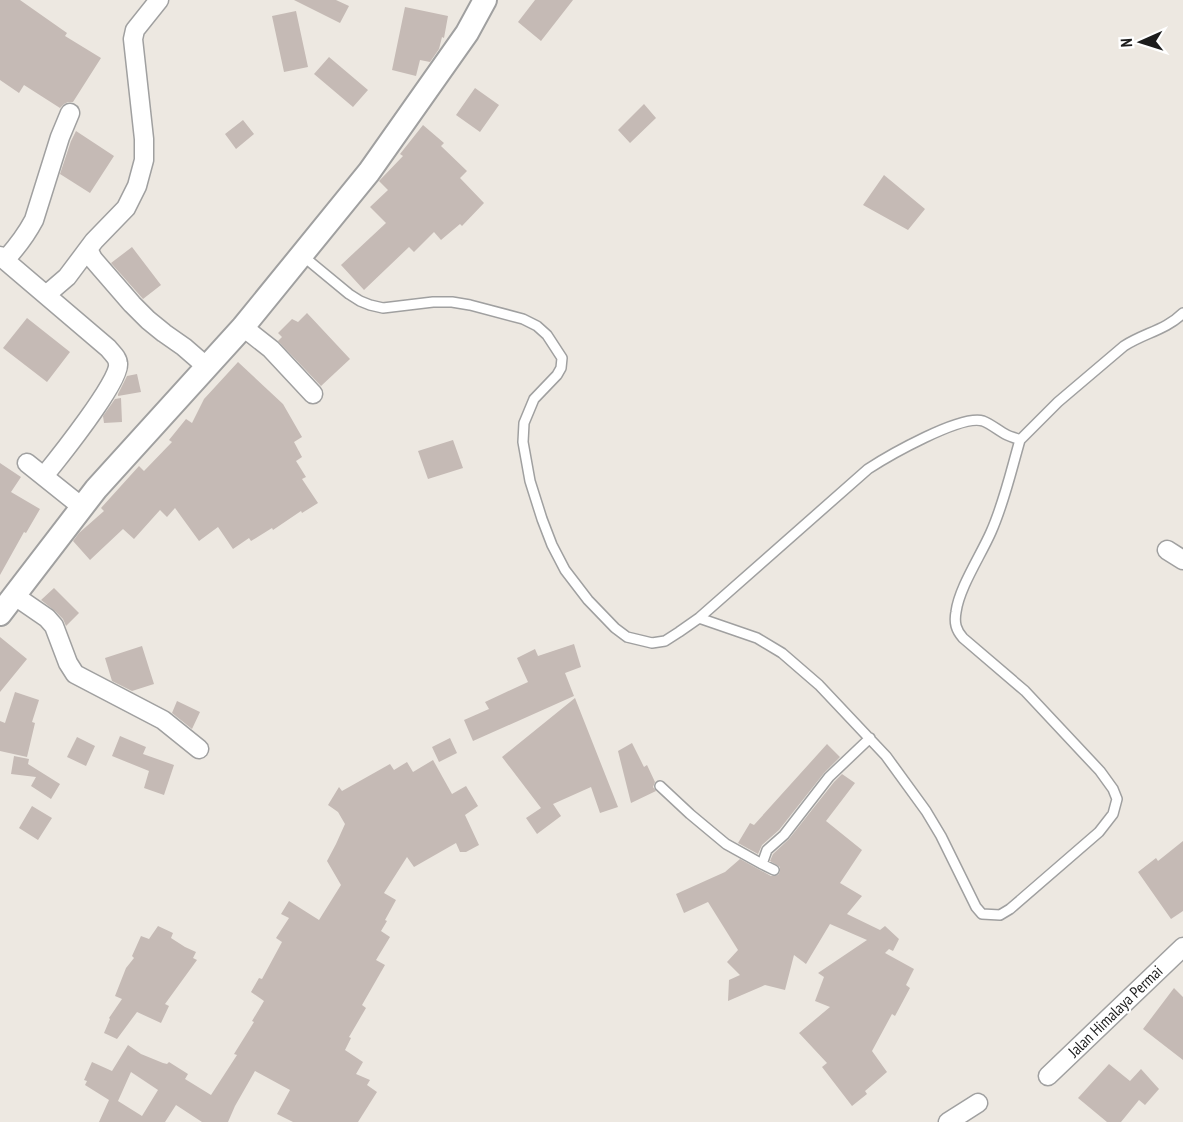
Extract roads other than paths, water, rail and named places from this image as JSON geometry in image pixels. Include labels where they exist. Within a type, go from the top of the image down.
[{"type":"street","points":[[46,295],[67,278],[88,249],[126,208],[137,186],[144,160],[144,139],[133,39],[135,30],[159,0]]},
{"type":"street","points":[[0,614],[96,489],[243,327],[369,172],[467,33],[485,0]]},
{"type":"street","points":[[44,476],[69,446],[108,390],[119,365],[108,348],[2,258],[18,246],[34,220],[60,137],[70,113]]},
{"type":"street","points":[[88,249],[93,259],[148,320],[207,367]]},
{"type":"street","points":[[243,327],[272,349],[313,394]]},
{"type":"street","points":[[27,463],[82,507]]},
{"type":"street","points":[[1167,550],[1183,560]]},
{"type":"street","points":[[15,596],[47,618],[54,626],[68,663],[75,674],[163,720],[199,749]]},
{"type":"street","name":"Jalan Himalaya Permai","points":[[1048,1076],[1183,947]]},
{"type":"street","points":[[948,1122],[978,1103]]},
{"type":"lane","points":[[302,255],[349,294],[370,305],[383,308],[433,302],[461,303],[523,319],[537,326],[547,335],[562,358],[561,368],[534,399],[524,423],[523,442],[530,481],[552,545],[565,570],[588,600],[627,637],[652,643],[665,641],[699,618],[868,469],[889,456],[953,425],[967,421],[983,421],[1020,440]]},
{"type":"lane","points":[[699,618],[758,638],[782,653],[819,685],[886,756],[926,811],[976,907],[982,914],[1000,915],[1010,909],[1099,832],[1113,814],[1116,799],[1113,789],[1100,771],[1025,691],[957,631],[955,622],[959,598],[992,531],[1020,440],[1058,402],[1124,346],[1166,327],[1183,313]]},
{"type":"lane","points":[[762,864],[767,850],[784,835],[829,777],[870,738]]},
{"type":"lane","points":[[660,786],[726,844],[774,870]]}]
